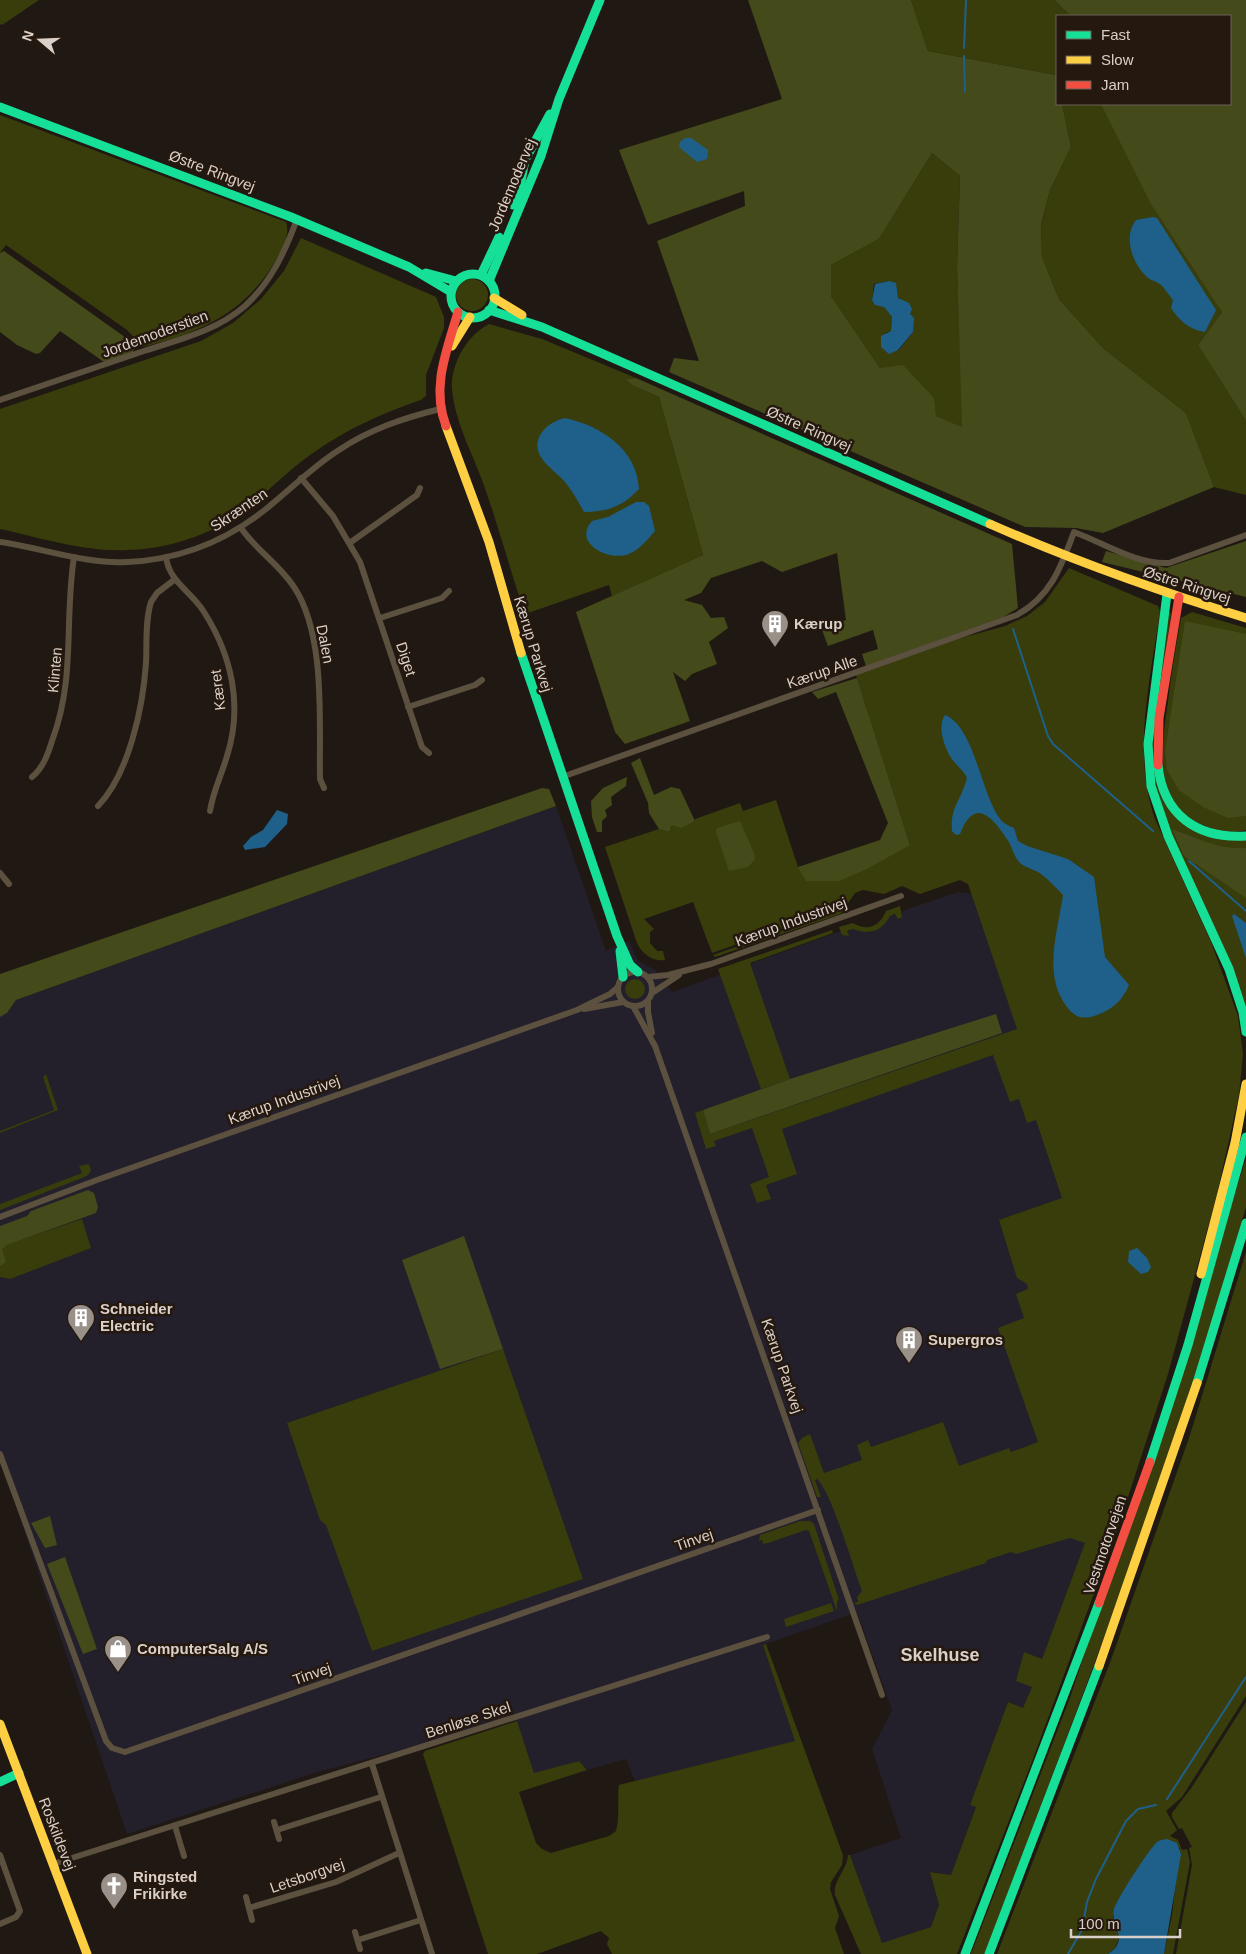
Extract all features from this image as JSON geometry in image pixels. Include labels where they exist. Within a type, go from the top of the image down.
[{"type":"main road","name":"Jordemodervej","points":[[485,278],[501,247],[541,156],[559,99],[600,0]]},
{"type":"main road","name":"Jordemodervej","points":[[485,278],[516,200],[525,160],[559,99]]},
{"type":"main road","name":"Østre Ringvej","points":[[0,106],[297,219],[410,268],[451,292]]},
{"type":"main road","name":"Østre Ringvej","points":[[410,268],[456,281]]},
{"type":"main road","points":[[468,274],[485,278],[493,289],[494,298],[489,310],[480,316],[470,317],[458,312],[452,303],[451,292],[456,281],[468,274]]},
{"type":"main road","name":"Østre Ringvej","points":[[494,298],[542,326],[1065,557],[1168,594],[1246,618]]},
{"type":"main road","name":"Østre Ringvej","points":[[489,310],[542,326]]},
{"type":"main road","name":"Kærup Parkvej","points":[[458,312],[438,383],[440,409],[489,542],[529,680],[617,936],[630,965],[638,972]]},
{"type":"main road","name":"Kærup Parkvej","points":[[444,359],[470,317]]},
{"type":"main road","points":[[1168,594],[1148,744],[1151,786],[1168,836],[1229,968],[1243,1012],[1246,1032]]},
{"type":"main road","points":[[1179,597],[1157,733],[1156,762],[1160,782],[1174,810],[1190,825],[1213,835],[1227,837],[1246,836]]},
{"type":"main road","name":"Kærup Parkvej","points":[[617,936],[623,977]]},
{"type":"main road","points":[[1185,1351],[1236,1135],[1246,1084]]},
{"type":"main road","name":"Vestmotorvejen","points":[[965,1954],[1063,1703],[1109,1576],[1185,1351],[1226,1217],[1246,1137]]},
{"type":"main road","points":[[989,1954],[1091,1693],[1150,1529],[1215,1332],[1246,1224]]},
{"type":"main road","name":"Roskildevej","points":[[0,1724],[88,1954]]},
{"type":"main road","points":[[0,1782],[18,1772]]},
{"type":"street","name":"Jordemoderstien","points":[[0,400],[191,336],[226,320],[245,306],[269,278],[283,255],[297,219]]},
{"type":"street","name":"Skrænten","points":[[0,542],[74,557],[119,562],[166,557],[208,545],[241,528],[301,478],[340,449],[377,428],[440,409]]},
{"type":"street","name":"Diget","points":[[301,478],[334,516],[351,542],[370,586],[422,747],[429,753]]},
{"type":"street","points":[[351,542],[417,495],[420,488]]},
{"type":"street","name":"Dalen","points":[[241,528],[250,542],[270,558],[288,578],[301,600],[306,614],[316,655],[319,683],[320,778],[324,788]]},
{"type":"street","name":"Østre Ringvej","points":[[1065,557],[1074,532],[1144,561],[1157,564],[1169,563],[1246,535]]},
{"type":"street","name":"Klinten","points":[[32,777],[39,771],[49,750],[64,704],[69,660],[70,594],[74,557]]},
{"type":"street","name":"Kæret","points":[[166,557],[170,574],[194,599],[215,631],[227,658],[234,692],[233,732],[210,811]]},
{"type":"street","name":"Kærup Alle","points":[[562,777],[1006,620],[1028,609],[1046,592],[1060,572],[1065,557]]},
{"type":"street","points":[[98,806],[106,798],[115,781],[135,724],[144,682],[151,602],[157,593],[174,580]]},
{"type":"street","points":[[380,618],[442,598],[449,591]]},
{"type":"street","points":[[408,707],[475,685],[482,680]]},
{"type":"street","points":[[0,873],[9,884]]},
{"type":"street","name":"Kærup Industrivej","points":[[652,993],[669,980],[690,970],[901,896]]},
{"type":"street","name":"Kærup Industrivej","points":[[648,977],[690,970]]},
{"type":"street","points":[[638,972],[648,977],[652,984],[652,993],[648,1000],[641,1006],[633,1006],[623,1002],[619,995],[618,987],[623,977],[629,973],[638,972]]},
{"type":"street","name":"Kærup Industrivej","points":[[0,1217],[93,1181],[577,1010],[610,994],[618,987]]},
{"type":"street","name":"Kærup Parkvej","points":[[648,1000],[648,1017],[655,1046],[882,1695]]},
{"type":"street","name":"Kærup Industrivej","points":[[577,1010],[623,1002]]},
{"type":"street","name":"Kærup Parkvej","points":[[633,1006],[655,1046]]},
{"type":"street","name":"Tinvej","points":[[0,1454],[106,1741],[112,1748],[125,1752],[818,1510]]},
{"type":"street","name":"Benløse Skel","points":[[53,1864],[767,1637]]},
{"type":"street","points":[[372,1764],[432,1954]]},
{"type":"street","points":[[277,1830],[381,1797]]},
{"type":"street","points":[[274,1822],[279,1839]]},
{"type":"street","points":[[175,1826],[184,1856]]},
{"type":"street","name":"Letsborgvej","points":[[249,1908],[336,1882],[399,1853]]},
{"type":"street","points":[[0,1854],[20,1908],[20,1913],[16,1917],[0,1924]]},
{"type":"street","points":[[246,1897],[252,1920]]},
{"type":"street","points":[[358,1940],[421,1920]]},
{"type":"street","points":[[355,1932],[360,1949]]},
{"type":"shaded area","points":[[556,806],[606,951],[629,941],[638,961],[655,970],[672,992],[841,931],[842,935],[853,929],[872,933],[889,916],[903,914],[902,912],[908,909],[958,892],[973,894],[1140,1399],[1042,1659],[1024,1653],[1032,1687],[1023,1709],[1008,1702],[970,1805],[976,1806],[951,1875],[930,1872],[939,1905],[931,1927],[882,1944],[850,1855],[901,1838],[872,1749],[892,1710],[857,1612],[763,1645],[796,1741],[635,1781],[626,1759],[587,1770],[579,1761],[534,1774],[514,1713],[421,1745],[321,1771],[127,1834],[0,1459],[0,1017],[7,1013],[16,1000]]},
{"type":"green space","points":[[0,0],[39,0],[2,25],[0,24]]},
{"type":"green space","points":[[748,0],[911,0],[928,51],[1056,75],[1056,105],[1062,105],[1071,147],[1050,190],[1041,225],[1042,257],[1059,299],[1103,348],[1186,413],[1214,487],[1103,533],[1076,528],[1025,527],[669,372],[674,358],[699,361],[657,241],[745,206],[744,191],[648,225],[619,150],[782,99]],"holes":[[[932,153],[960,176],[957,266],[962,427],[936,416],[934,398],[903,365],[880,368],[831,296],[831,265],[879,239]]]},
{"type":"green space","points":[[911,0],[1054,0],[1070,15],[1056,15],[1056,75],[928,51]]},
{"type":"green space","points":[[1054,0],[1246,0],[1246,421],[1198,345],[1222,312],[1151,204],[1102,105],[1231,105],[1231,15],[1070,15]]},
{"type":"green space","points":[[1062,105],[1103,105],[1222,312],[1198,345],[1246,421],[1246,495],[1214,487],[1186,413],[1103,348],[1059,299],[1042,257],[1041,226],[1050,190],[1071,147]]},
{"type":"green space","points":[[0,115],[286,222],[287,236],[280,254],[265,277],[251,293],[220,318],[184,335],[143,347],[127,330],[6,245],[0,253]]},
{"type":"green space","points":[[932,153],[960,176],[957,266],[963,428],[936,416],[880,368],[831,296],[831,265],[879,239]],"holes":[[[889,281],[906,311],[913,332],[898,351],[885,333],[891,331],[892,317],[884,307],[872,300],[874,284]]]},
{"type":"green space","points":[[301,238],[436,297],[444,317],[444,328],[426,375],[426,396],[421,400],[365,422],[339,436],[303,460],[234,517],[209,531],[182,541],[141,549],[95,549],[63,544],[0,529],[0,409],[201,341],[233,323],[261,299],[284,271]]},
{"type":"green space","points":[[4,251],[129,340],[134,347],[133,352],[104,362],[60,331],[40,353],[36,354],[17,345],[0,332],[0,253]]},
{"type":"green space","points":[[472,279],[483,284],[488,295],[483,306],[472,311],[461,306],[456,295],[461,284]]},
{"type":"green space","points":[[489,324],[542,339],[636,378],[627,379],[632,385],[659,397],[703,555],[612,596],[609,585],[525,614],[488,497],[456,413],[452,390],[452,380],[457,361],[467,343]]},
{"type":"green space","points":[[636,378],[1012,544],[1018,608],[1003,617],[866,666],[862,654],[878,649],[873,630],[828,646],[822,630],[846,620],[837,553],[782,572],[762,561],[711,578],[701,593],[684,600],[702,605],[711,618],[724,617],[728,628],[709,642],[717,664],[692,674],[685,681],[673,672],[690,721],[625,744],[615,732],[576,612],[703,555],[659,397],[632,385],[626,379]]},
{"type":"green space","points":[[1246,541],[1246,597],[1102,562],[1106,551],[1166,568]]},
{"type":"green space","points":[[1069,568],[1158,606],[1160,612],[1145,716],[1145,768],[1148,794],[1155,819],[1211,942],[1238,1016],[1243,1054],[1239,1095],[1217,1194],[1168,1374],[1118,1528],[1033,1759],[957,1954],[861,1954],[835,1895],[836,1884],[848,1855],[850,1855],[882,1943],[931,1927],[939,1905],[930,1872],[951,1875],[976,1807],[970,1805],[1008,1702],[1023,1708],[1032,1687],[1016,1681],[1024,1652],[1042,1659],[1085,1543],[1070,1538],[1016,1554],[1011,1552],[987,1560],[986,1563],[857,1605],[854,1603],[858,1602],[857,1597],[862,1591],[842,1531],[829,1499],[817,1479],[815,1480],[821,1497],[817,1497],[798,1443],[802,1438],[810,1434],[824,1473],[862,1460],[857,1445],[868,1440],[871,1447],[943,1422],[959,1466],[1009,1448],[1011,1452],[1038,1442],[998,1328],[1024,1318],[1016,1294],[1028,1289],[1027,1284],[1017,1278],[999,1220],[1062,1198],[1036,1120],[1027,1123],[1019,1099],[1010,1102],[993,1055],[782,1129],[797,1174],[766,1185],[771,1199],[757,1203],[750,1184],[769,1177],[752,1128],[714,1141],[716,1146],[706,1149],[695,1113],[703,1110],[710,1134],[1017,1029],[968,884],[960,880],[920,894],[902,886],[884,894],[863,890],[855,893],[846,906],[712,953],[693,902],[644,919],[654,929],[650,932],[650,943],[657,951],[663,951],[665,960],[656,960],[642,951],[637,943],[605,847],[659,829],[669,832],[672,825],[695,821],[695,819],[740,803],[743,811],[776,800],[798,867],[910,845],[856,675],[954,640],[1005,626],[1027,616],[1045,602]]},
{"type":"green space","points":[[1168,612],[1171,613],[1155,751],[1159,786],[1165,801],[1176,816],[1197,832],[1217,839],[1246,839],[1246,1016],[1228,959],[1170,835],[1154,787],[1151,736],[1158,673]]},
{"type":"green space","points":[[1192,612],[1246,628],[1246,830],[1222,831],[1198,823],[1183,813],[1173,800],[1167,785],[1163,752],[1172,670],[1181,618]]},
{"type":"green space","points":[[1185,621],[1246,634],[1246,816],[1228,818],[1203,807],[1179,790],[1167,770],[1165,751]]},
{"type":"green space","points":[[857,678],[910,845],[867,869],[839,881],[806,881],[798,867],[880,840],[888,823],[836,692],[818,699],[812,692]]},
{"type":"green space","points":[[640,758],[654,795],[671,787],[680,789],[695,821],[681,828],[672,825],[669,832],[659,829],[649,813],[648,803],[631,763]]},
{"type":"green space","points":[[627,777],[626,786],[611,797],[612,805],[605,810],[607,816],[602,821],[602,832],[597,832],[592,817],[591,801],[603,788]]},
{"type":"green space","points":[[542,788],[549,789],[556,806],[16,1000],[7,1013],[0,1017],[0,974]]},
{"type":"green space","points":[[740,821],[755,859],[748,867],[729,871],[716,832],[717,828]]},
{"type":"green space","points":[[1172,829],[1217,845],[1246,848],[1246,898],[1184,856]]},
{"type":"green space","points":[[900,906],[902,917],[898,919],[895,914],[890,916],[879,929],[864,932],[853,929],[847,931],[849,936],[842,935],[839,927],[853,923],[864,927],[873,926],[877,924],[886,911]]},
{"type":"green space","points":[[847,908],[840,914],[715,957],[713,955]]},
{"type":"green space","points":[[832,930],[833,933],[750,963],[790,1079],[761,1089],[718,969]]},
{"type":"green space","points":[[631,979],[639,979],[645,985],[645,993],[639,999],[631,999],[625,993],[625,985]]},
{"type":"green space","points":[[996,1014],[1002,1033],[710,1134],[703,1110],[790,1079]]},
{"type":"green space","points":[[46,1074],[58,1110],[0,1133],[0,1131],[54,1110],[43,1077]]},
{"type":"green space","points":[[1246,1159],[1246,1207],[1207,1342],[1139,1545],[985,1954],[971,1954],[1070,1698]]},
{"type":"green space","points":[[89,1164],[91,1171],[87,1176],[0,1210],[0,1204],[82,1173],[79,1166]]},
{"type":"green space","points":[[88,1190],[94,1193],[98,1207],[96,1213],[7,1245],[2,1249],[6,1262],[0,1266],[0,1226],[27,1216],[31,1211]]},
{"type":"green space","points":[[82,1219],[91,1248],[10,1279],[0,1277],[0,1247]]},
{"type":"green space","points":[[464,1236],[503,1349],[440,1369],[402,1260]]},
{"type":"green space","points":[[1246,1252],[1246,1696],[1182,1797],[1166,1811],[1177,1830],[1170,1836],[1178,1840],[1182,1850],[1187,1849],[1190,1862],[1173,1954],[1164,1954],[1172,1915],[1180,1847],[1113,1916],[1119,1937],[1116,1946],[1108,1954],[997,1954],[1111,1660],[1190,1435]]},
{"type":"green space","points":[[503,1349],[583,1579],[372,1651],[326,1525],[320,1520],[287,1423]]},
{"type":"green space","points":[[50,1516],[57,1545],[45,1548],[31,1523]]},
{"type":"green space","points":[[800,1521],[810,1521],[814,1524],[839,1600],[837,1601],[837,1611],[809,1531],[806,1530],[763,1544],[762,1540],[759,1541],[760,1535]]},
{"type":"green space","points":[[65,1557],[97,1649],[83,1654],[47,1564]]},
{"type":"green space","points":[[831,1603],[834,1611],[786,1627],[784,1619]]},
{"type":"green space","points":[[766,1644],[843,1855],[842,1865],[831,1882],[830,1889],[839,1916],[835,1928],[844,1954],[612,1954],[607,1944],[609,1938],[601,1931],[537,1954],[488,1954],[423,1754],[425,1751],[517,1721],[534,1773],[579,1761],[587,1770],[519,1792],[536,1843],[542,1849],[551,1853],[609,1836],[616,1831],[617,1826],[619,1785],[795,1741],[763,1645]]},
{"type":"green space","points":[[1246,1702],[1246,1954],[1176,1954],[1192,1865],[1189,1848],[1192,1847],[1182,1828],[1179,1829],[1172,1817],[1172,1813],[1192,1787]]},
{"type":"water","points":[[685,138],[691,138],[708,150],[707,159],[697,162],[679,147],[680,142]]},
{"type":"water","points":[[1157,218],[1216,310],[1205,332],[1189,327],[1181,321],[1171,308],[1173,300],[1161,285],[1147,277],[1137,265],[1131,250],[1130,234],[1132,227],[1136,220]]},
{"type":"water","points":[[889,281],[896,283],[898,298],[909,303],[912,309],[910,314],[914,318],[913,332],[898,350],[889,354],[881,347],[881,336],[891,331],[892,317],[884,307],[875,305],[872,300],[875,284]]},
{"type":"water","points":[[565,418],[604,433],[624,451],[632,462],[637,475],[639,489],[627,500],[608,509],[584,512],[565,482],[543,460],[537,446],[541,433],[551,424]]},
{"type":"water","points":[[636,502],[644,502],[649,506],[655,531],[640,547],[629,554],[621,556],[612,555],[596,549],[587,537],[587,529],[592,521],[608,517]]},
{"type":"water","points":[[945,715],[955,722],[964,733],[994,809],[1002,821],[1014,828],[1018,841],[1027,846],[1068,859],[1094,877],[1105,957],[1129,985],[1120,1000],[1103,1013],[1084,1018],[1077,1016],[1070,1011],[1059,994],[1053,967],[1055,938],[1063,895],[1041,874],[1020,863],[1003,833],[984,814],[972,815],[960,834],[956,835],[952,831],[954,810],[967,778],[952,759],[944,742],[941,730]]},
{"type":"water","points":[[277,810],[288,814],[287,824],[265,847],[245,850],[243,846],[251,837],[263,830]]},
{"type":"water","points":[[1234,914],[1246,923],[1246,958],[1232,916]]},
{"type":"water","points":[[1137,1248],[1147,1258],[1151,1267],[1148,1272],[1141,1274],[1128,1262],[1129,1251]]},
{"type":"water","points":[[1167,1839],[1177,1843],[1181,1854],[1164,1954],[1108,1954],[1115,1949],[1119,1938],[1114,1915],[1116,1904],[1152,1848],[1158,1841]]},
{"type":"waterway","points":[[964,48],[966,0]]},
{"type":"waterway","points":[[964,56],[965,92]]},
{"type":"waterway","points":[[1013,629],[1048,736],[1053,744],[1153,831]]},
{"type":"waterway","points":[[1189,861],[1246,911]]},
{"type":"waterway","points":[[1167,1799],[1246,1677]]},
{"type":"waterway","points":[[1068,1954],[1082,1930],[1087,1902],[1096,1879],[1126,1821],[1138,1809],[1156,1805]]},
{"type":"traffic: fast","points":[[489,281],[541,156],[559,99],[600,0]]},
{"type":"traffic: fast","points":[[0,107],[291,217],[409,267],[451,292]]},
{"type":"traffic: fast","points":[[513,205],[520,187],[525,160],[550,114]]},
{"type":"traffic: fast","points":[[481,275],[499,237]]},
{"type":"traffic: fast","points":[[426,273],[456,281]]},
{"type":"traffic: fast","points":[[473,274],[485,278],[491,284],[495,296],[491,308],[485,314],[473,318],[461,314],[455,308],[451,296],[455,284],[461,278],[473,274]]},
{"type":"traffic: fast","points":[[489,310],[542,327],[990,524]]},
{"type":"traffic: fast","points":[[1167,594],[1148,744],[1151,786],[1168,836],[1229,969],[1243,1012],[1246,1032]]},
{"type":"traffic: fast","points":[[521,653],[617,936],[630,965],[638,972]]},
{"type":"traffic: fast","points":[[1158,765],[1161,783],[1167,798],[1175,810],[1186,820],[1198,828],[1212,833],[1228,836],[1246,836]]},
{"type":"traffic: fast","points":[[620,951],[623,977]]},
{"type":"traffic: fast","points":[[1150,1462],[1188,1345],[1246,1137]]},
{"type":"traffic: fast","points":[[1197,1383],[1246,1223]]},
{"type":"traffic: fast","points":[[965,1954],[1099,1603]]},
{"type":"traffic: fast","points":[[989,1954],[1099,1666]]},
{"type":"traffic: fast","points":[[0,1782],[19,1773]]},
{"type":"traffic: slow","points":[[494,298],[522,315]]},
{"type":"traffic: slow","points":[[452,346],[470,317]]},
{"type":"traffic: slow","points":[[446,426],[489,542],[521,653]]},
{"type":"traffic: slow","points":[[990,524],[1116,575],[1246,618]]},
{"type":"traffic: slow","points":[[1201,1274],[1235,1143],[1246,1084]]},
{"type":"traffic: slow","points":[[1099,1666],[1197,1383]]},
{"type":"traffic: slow","points":[[0,1724],[87,1954]]},
{"type":"traffic: jam","points":[[446,426],[440,397],[440,383],[445,354],[458,312]]},
{"type":"traffic: jam","points":[[1158,765],[1159,718],[1179,597]]},
{"type":"traffic: jam","points":[[1099,1603],[1150,1462]]},
{"type":"place","name":"Kærup","points":[[775,648]]},
{"type":"place","name":"Schneider Electric","points":[[81,1342]]},
{"type":"place","name":"Supergros","points":[[909,1364]]},
{"type":"place","name":"ComputerSalg A/S","points":[[118,1673]]},
{"type":"place","name":"Ringsted Frikirke","points":[[114,1910]]},
{"type":"district","name":"Skelhuse","points":[[940,1655]]}]
